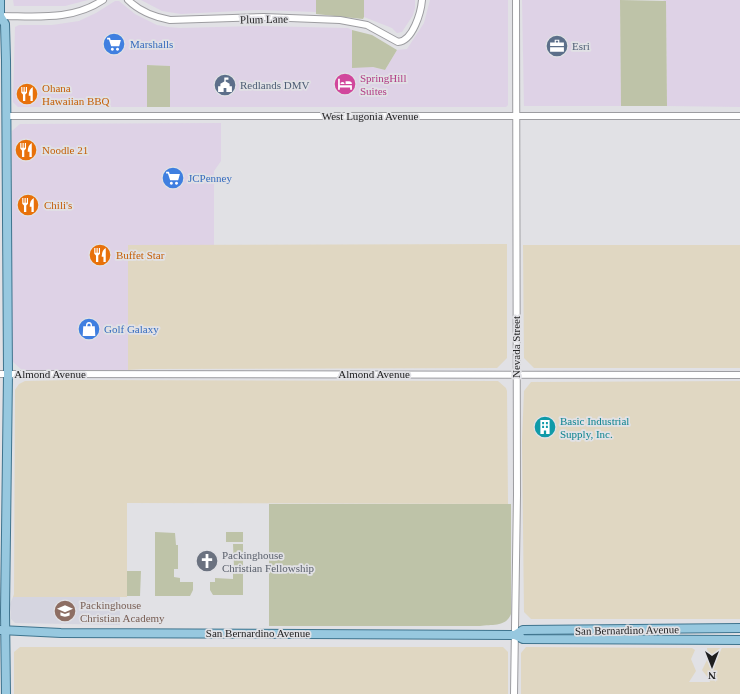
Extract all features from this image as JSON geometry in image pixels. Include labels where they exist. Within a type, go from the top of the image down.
[{"type":"main road","points":[[0,0],[0,16],[5,24],[3,116],[6,590],[3,630],[6,694]]},
{"type":"main road","points":[[0,543],[2,575],[6,590]]},
{"type":"main road","name":"San Bernardino Avenue","points":[[515,635],[523,630],[740,628]]},
{"type":"main road","name":"San Bernardino Avenue","points":[[3,630],[61,633],[515,635],[523,639],[740,640]]},
{"type":"street","points":[[0,16],[53,16],[73,14],[84,11],[103,0]]},
{"type":"street","name":"Plum Lane","points":[[128,0],[142,11],[158,18],[170,20],[264,17],[340,20],[367,26],[395,41],[401,42],[407,38],[416,24],[422,0]]},
{"type":"street","name":"Nevada Street","points":[[514,694],[516,0]]},
{"type":"street","name":"West Lugonia Avenue","points":[[3,116],[740,116]]},
{"type":"street","name":"Almond Avenue","points":[[4,374],[740,375]]},
{"type":"shaded area","points":[[13,0],[88,0],[65,6],[14,6]]},
{"type":"shaded area","points":[[141,0],[316,0],[316,12],[258,10],[181,14],[162,11]]},
{"type":"shaded area","points":[[364,0],[415,0],[415,8],[413,15],[402,32],[397,33],[392,28],[364,17]]},
{"type":"shaded area","points":[[430,0],[508,0],[508,105],[506,107],[170,107],[170,66],[147,65],[147,107],[18,107],[13,102],[15,27],[19,25],[52,25],[79,21],[96,13],[115,1],[119,1],[135,14],[157,25],[168,27],[257,26],[348,28],[352,30],[352,67],[373,67],[385,70],[397,50],[407,49],[424,23]]},
{"type":"shaded area","points":[[522,0],[620,0],[621,106],[524,106]]},
{"type":"shaded area","points":[[663,0],[740,0],[740,107],[667,106],[666,2]]},
{"type":"shaded area","points":[[221,123],[221,161],[214,171],[214,245],[128,245],[128,370],[22,370],[12,361],[12,131],[20,124]]},
{"type":"shaded area","points":[[507,244],[507,358],[497,368],[128,370],[128,245]]},
{"type":"shaded area","points":[[523,245],[740,245],[740,368],[534,368],[524,358]]},
{"type":"shaded area","points":[[25,381],[498,381],[506,388],[507,391],[508,504],[127,503],[127,597],[13,597],[15,390],[19,384]]},
{"type":"shaded area","points":[[740,381],[740,619],[531,619],[524,612],[522,441],[524,391],[531,382]]},
{"type":"shaded area","name":"Packinghouse Christian Academy","points":[[13,597],[120,597],[120,625],[15,623],[11,619],[10,604]]},
{"type":"shaded area","points":[[20,647],[503,647],[508,652],[508,694],[14,694],[14,652]]},
{"type":"shaded area","points":[[526,647],[692,648],[695,650],[691,659],[696,671],[689,682],[710,682],[702,670],[708,658],[707,648],[740,648],[740,694],[521,694],[521,653]]},
{"type":"green space","points":[[316,0],[364,0],[364,17],[363,19],[316,14]]},
{"type":"green space","points":[[620,0],[666,1],[667,106],[621,106]]},
{"type":"green space","points":[[352,30],[372,35],[397,50],[385,70],[373,67],[352,68]]},
{"type":"green space","points":[[147,65],[170,66],[170,107],[147,107]]},
{"type":"green space","points":[[269,504],[511,504],[511,614],[506,621],[502,623],[480,626],[269,626]]},
{"type":"green space","points":[[155,532],[175,533],[176,545],[178,545],[178,569],[174,569],[174,577],[180,578],[180,582],[193,582],[193,590],[190,596],[155,596]]},
{"type":"green space","points":[[226,532],[243,532],[243,542],[226,542]]},
{"type":"green space","points":[[233,544],[243,544],[243,567],[234,567]]},
{"type":"green space","points":[[127,571],[141,571],[140,596],[127,596]]},
{"type":"green space","points":[[233,571],[240,571],[240,573],[243,571],[243,595],[213,595],[210,590],[210,582],[215,582],[215,578],[233,579]]},
{"type":"place","name":"Marshalls","points":[[114,44]]},
{"type":"place","name":"Esri","points":[[557,46]]},
{"type":"place","name":"SpringHill Suites","points":[[345,84]]},
{"type":"place","name":"Redlands DMV","points":[[225,85]]},
{"type":"place","name":"Ohana Hawaiian BBQ","points":[[27,94]]},
{"type":"place","name":"Noodle 21","points":[[26,150]]},
{"type":"place","name":"JCPenney","points":[[173,178]]},
{"type":"place","name":"Chili's","points":[[28,205]]},
{"type":"place","name":"Buffet Star","points":[[100,255]]},
{"type":"place","name":"Golf Galaxy","points":[[89,329]]},
{"type":"place","name":"Basic Industrial Supply, Inc.","points":[[545,427]]},
{"type":"place","name":"Packinghouse Christian Fellowship","points":[[207,561]]},
{"type":"place","name":"Packinghouse Christian Academy","points":[[65,611]]}]
